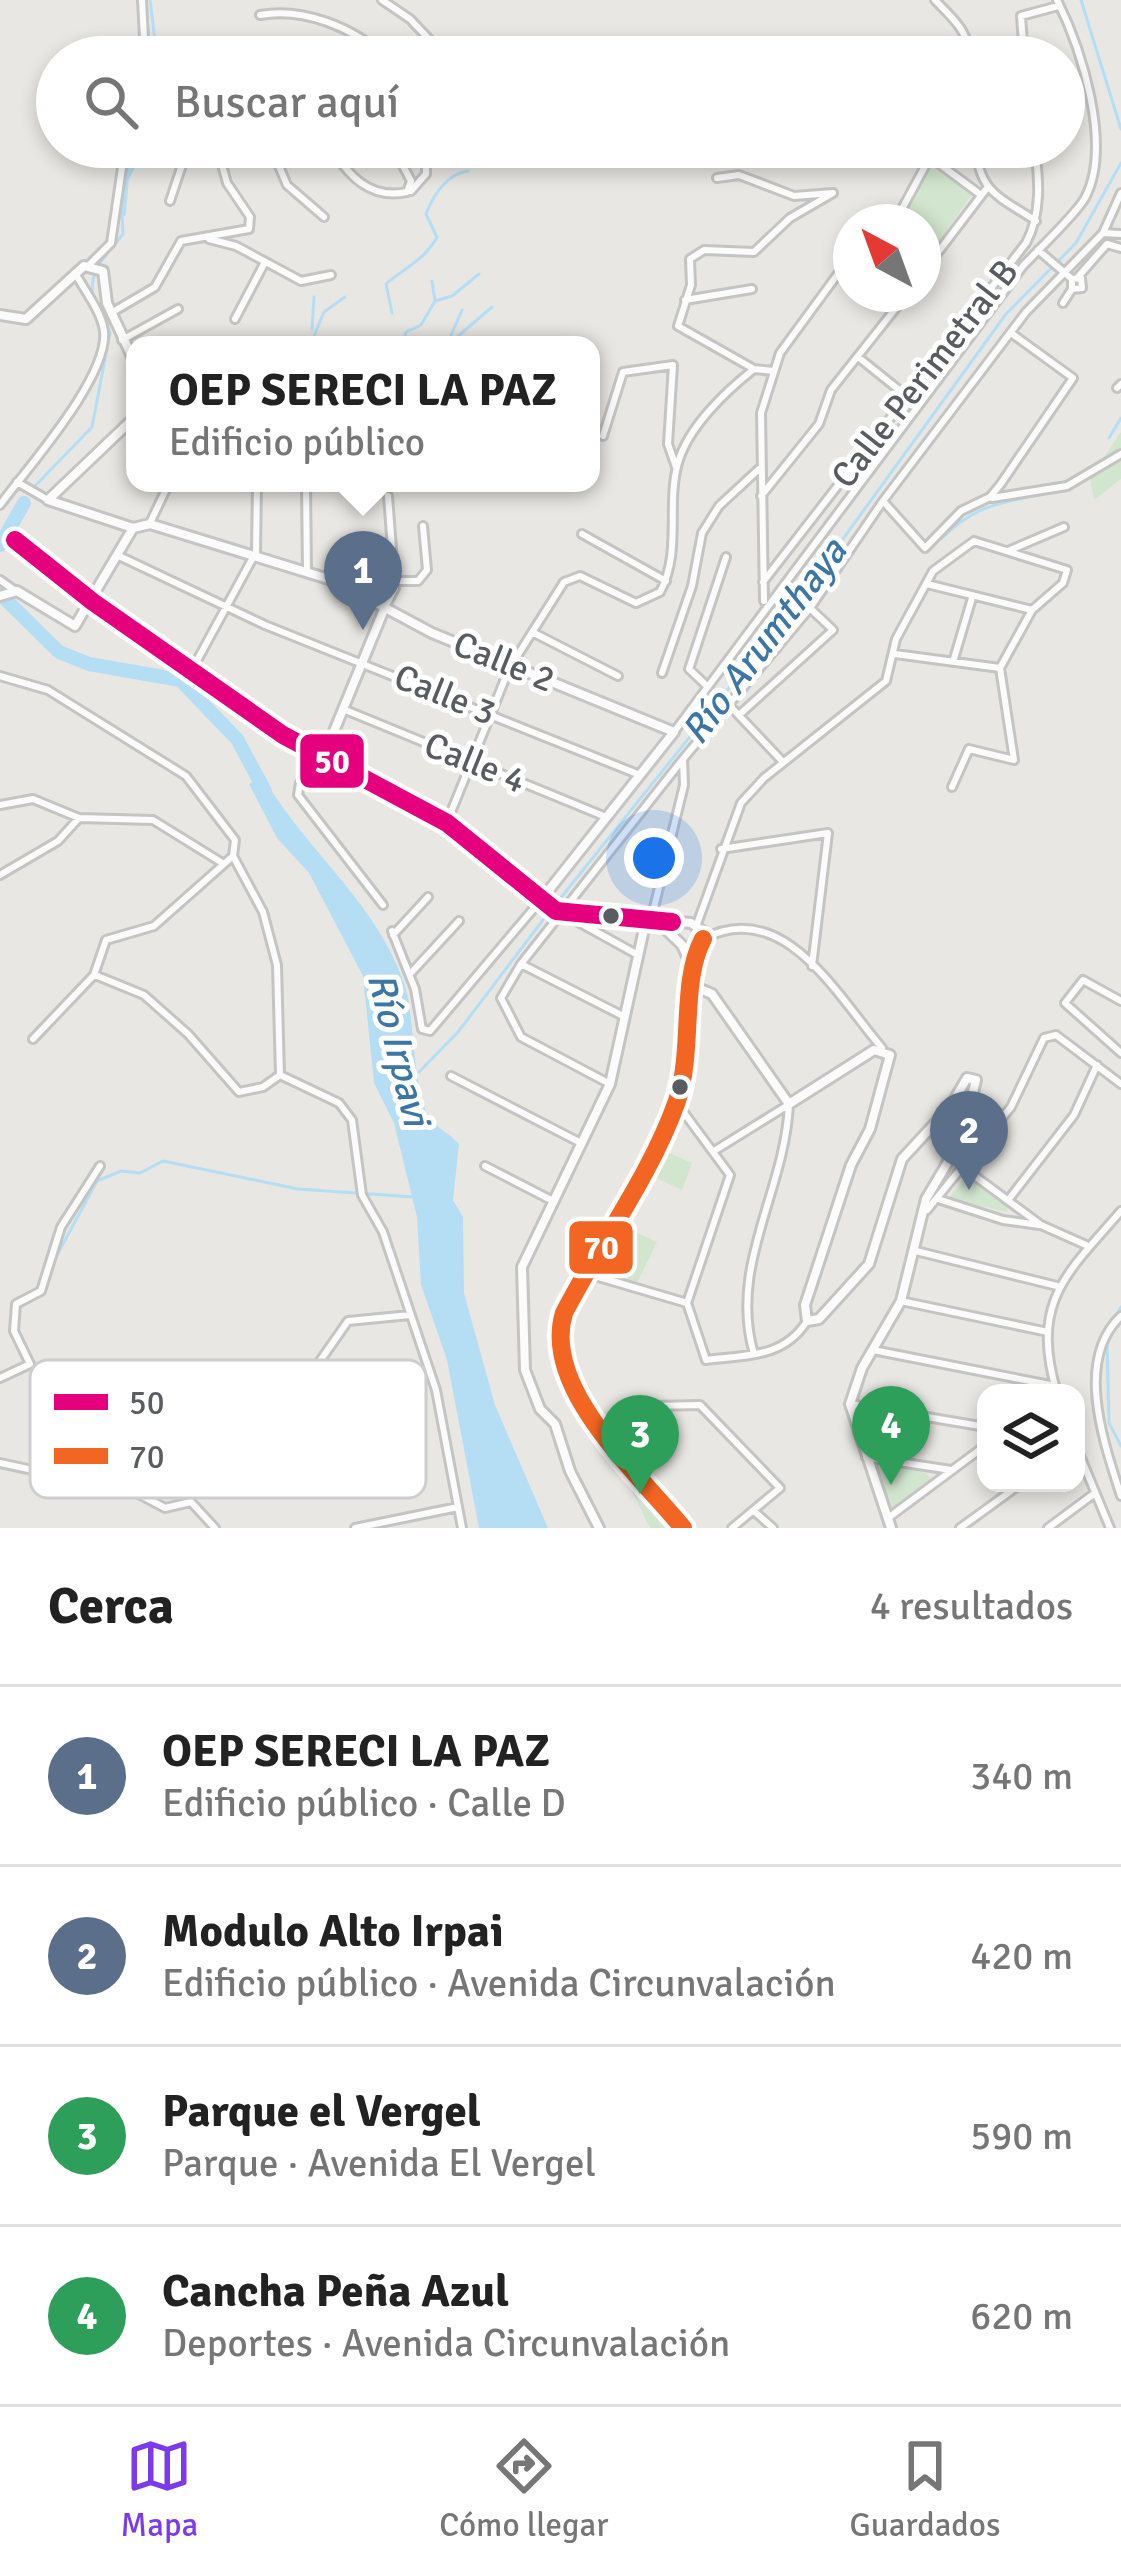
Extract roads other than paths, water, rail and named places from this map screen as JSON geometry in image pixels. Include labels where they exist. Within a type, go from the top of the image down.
[{"type":"street","points":[[142,0],[144,36]]},
{"type":"street","points":[[382,0],[426,36]]},
{"type":"street","points":[[935,0],[966,36]]},
{"type":"street","points":[[1022,36],[1021,16],[1058,3],[1071,36]]},
{"type":"street","points":[[260,15],[280,11],[321,20],[349,36]]},
{"type":"street","points":[[610,1084],[521,1037],[501,998],[606,818],[708,687],[765,604],[1042,253],[1055,229],[1085,198],[1094,117],[1085,79]]},
{"type":"street","points":[[0,315],[16,322],[26,319],[75,273],[95,266],[111,243],[122,168]]},
{"type":"street","points":[[170,201],[181,168]]},
{"type":"street","points":[[111,313],[155,287],[181,241],[243,233],[251,224],[223,168]]},
{"type":"street","points":[[280,168],[287,185],[324,217]]},
{"type":"street","points":[[346,168],[359,184],[388,194],[407,192],[423,182],[424,168]]},
{"type":"street","points":[[406,168],[410,175],[407,192]]},
{"type":"street","points":[[905,204],[924,168]]},
{"type":"street","points":[[947,168],[1036,221]]},
{"type":"street","points":[[978,168],[984,191]]},
{"type":"street","name":"Calle Perimetral B","points":[[763,582],[1007,271],[1036,221],[1035,168]]},
{"type":"street","points":[[717,178],[740,175],[794,196],[833,193],[790,218],[754,252],[695,254],[678,326],[754,369],[773,371]]},
{"type":"street","points":[[941,246],[984,191]]},
{"type":"street","points":[[428,897],[392,933],[410,974],[422,1029],[430,1030],[551,908],[730,706],[810,608],[883,501],[1011,333],[1062,270],[1103,233],[1121,193]]},
{"type":"street","points":[[1103,233],[1121,234]]},
{"type":"street","points":[[206,238],[301,281],[331,275]]},
{"type":"street","points":[[1075,278],[1107,244],[1121,248]]},
{"type":"street","points":[[1042,253],[1084,284],[1072,289],[1063,303]]},
{"type":"street","points":[[235,319],[265,262]]},
{"type":"street","points":[[95,266],[126,347]]},
{"type":"street","points":[[0,505],[94,373],[104,344],[101,319],[75,273]]},
{"type":"street","points":[[765,604],[759,499],[761,413],[773,371],[833,283]]},
{"type":"street","points":[[686,300],[752,289]]},
{"type":"street","points":[[129,336],[178,309]]},
{"type":"street","points":[[759,499],[819,424],[831,390],[893,312]]},
{"type":"street","points":[[883,501],[925,548],[967,507],[989,497],[1073,382],[1066,370],[1011,333]]},
{"type":"street","points":[[122,340],[126,338]]},
{"type":"street","points":[[858,357],[909,398]]},
{"type":"street","points":[[603,436],[623,372],[673,365],[668,444],[676,467]]},
{"type":"street","points":[[447,824],[512,665],[564,582],[580,576],[644,603],[666,581],[676,467],[688,439],[754,369]]},
{"type":"street","points":[[48,500],[126,426]]},
{"type":"street","points":[[989,497],[1003,500],[1067,486],[1121,454]]},
{"type":"street","points":[[662,673],[692,586],[702,533],[718,506],[759,469]]},
{"type":"street","points":[[16,482],[48,500],[133,528],[150,524],[165,492]]},
{"type":"street","points":[[193,668],[253,558],[257,492]]},
{"type":"street","points":[[306,492],[307,572]]},
{"type":"street","points":[[382,904],[298,794],[322,758],[395,581],[388,496]]},
{"type":"street","name":"Calle 2","points":[[150,524],[307,572],[674,732]]},
{"type":"street","points":[[395,581],[418,581],[428,570],[423,526]]},
{"type":"street","points":[[1008,550],[1064,527]]},
{"type":"street","points":[[0,580],[8,593],[75,626],[133,528]]},
{"type":"street","points":[[582,534],[666,581]]},
{"type":"street","points":[[15,540],[93,602],[322,758],[447,824],[551,908],[638,956]]},
{"type":"street","points":[[692,968],[702,941],[697,924],[741,803],[783,762],[886,681],[902,626],[933,571],[974,541],[1067,570],[1063,584],[1032,610],[1000,668],[1015,760],[969,749],[952,787]]},
{"type":"street","name":"Calle 3","points":[[119,556],[224,606],[640,775]]},
{"type":"street","points":[[708,687],[689,669],[726,557]]},
{"type":"street","points":[[927,584],[1032,610]]},
{"type":"street","points":[[953,662],[972,598]]},
{"type":"street","points":[[740,715],[832,630],[810,608]]},
{"type":"street","points":[[534,633],[618,676]]},
{"type":"street","points":[[895,654],[1000,668]]},
{"type":"street","points":[[0,676],[48,689],[187,776],[235,840],[232,856],[154,926],[106,940],[94,974],[33,1039]]},
{"type":"street","points":[[730,706],[783,762]]},
{"type":"street","name":"Calle 4","points":[[343,710],[606,818]]},
{"type":"street","points":[[599,1528],[570,1471],[555,1424],[540,1408],[525,1370],[522,1268],[610,1084],[684,785],[683,759]]},
{"type":"street","points":[[0,805],[34,800],[79,818],[153,820],[224,864]]},
{"type":"street","points":[[0,875],[58,841],[79,818]]},
{"type":"street","points":[[722,849],[828,833],[812,966]]},
{"type":"street","points":[[232,856],[263,912],[277,964],[280,1075]]},
{"type":"street","points":[[551,908],[697,924]]},
{"type":"street","points":[[410,974],[459,921]]},
{"type":"street","points":[[651,921],[681,942],[692,968],[688,1054],[663,1136],[561,1323],[561,1354],[572,1388],[683,1528]]},
{"type":"street","points":[[681,942],[685,924]]},
{"type":"street","points":[[681,942],[749,928],[784,936],[890,1055],[870,1129],[851,1165],[802,1316],[806,1321]]},
{"type":"street","points":[[521,964],[628,1018]]},
{"type":"street","points":[[94,974],[133,988],[165,1011],[239,1092],[263,1087],[280,1075]]},
{"type":"street","points":[[1121,1001],[1083,980],[1065,1003],[1121,1052]]},
{"type":"street","points":[[693,986],[712,994],[789,1104],[745,1284],[744,1322],[754,1354]]},
{"type":"street","points":[[927,1210],[1023,1088],[1044,1038],[1056,1035],[1121,1084]]},
{"type":"street","points":[[714,1150],[882,1048]]},
{"type":"street","points":[[1003,1220],[1074,1114],[1097,1065]]},
{"type":"street","points":[[280,1075],[350,1113],[362,1196],[383,1232],[426,1360]]},
{"type":"street","points":[[451,1076],[581,1143]]},
{"type":"street","points":[[676,1102],[714,1150],[730,1181],[687,1303],[706,1360],[777,1351],[795,1339],[806,1321],[819,1319],[869,1264],[902,1159],[950,1107],[963,1083],[975,1077],[962,1138],[932,1183],[901,1300],[850,1403],[890,1523],[977,1451]]},
{"type":"street","points":[[0,1380],[30,1364],[14,1331],[16,1304],[40,1293],[61,1227],[100,1166]]},
{"type":"street","points":[[485,1166],[553,1201]]},
{"type":"street","points":[[964,1168],[1041,1225],[1086,1245]]},
{"type":"street","points":[[938,1198],[1003,1220],[1041,1225]]},
{"type":"street","points":[[1055,1384],[1048,1333],[1057,1286],[1086,1245],[1121,1211]]},
{"type":"street","points":[[916,1251],[1057,1286]]},
{"type":"street","points":[[585,1273],[687,1303]]},
{"type":"street","points":[[901,1300],[1048,1333]]},
{"type":"street","points":[[320,1360],[348,1321],[410,1315]]},
{"type":"street","points":[[1121,1316],[1101,1340],[1098,1357],[1101,1434],[1121,1496]]},
{"type":"street","points":[[873,1350],[1033,1384]]},
{"type":"street","points":[[426,1361],[436,1390],[462,1528]]},
{"type":"street","points":[[850,1403],[977,1425]]},
{"type":"street","points":[[609,1438],[651,1406],[700,1406],[780,1488],[732,1528]]},
{"type":"street","points":[[866,1457],[951,1470]]},
{"type":"street","points":[[0,1463],[30,1469]]},
{"type":"street","points":[[1085,1468],[1110,1528]]},
{"type":"street","points":[[960,1528],[1010,1492]]},
{"type":"street","points":[[1048,1528],[1095,1492]]},
{"type":"street","points":[[146,1498],[165,1508],[197,1504],[215,1528]]},
{"type":"street","points":[[355,1528],[458,1507]]},
{"type":"street","points":[[755,1513],[773,1528]]},
{"type":"water","name":"Río Irpavi","points":[[262,775],[376,926],[404,983],[425,1107],[431,1120],[459,1144],[453,1200],[463,1217],[464,1293],[495,1405],[548,1528],[479,1528],[447,1360],[421,1285],[417,1217],[394,1123],[374,1083],[363,976],[309,873],[277,838],[249,784]]},
{"type":"waterway","points":[[150,0],[154,36]]},
{"type":"waterway","points":[[1081,0],[1121,129]]},
{"type":"waterway","name":"Río Arumthaya","points":[[555,905],[790,612],[1006,314],[1076,243],[1121,163]]},
{"type":"waterway","points":[[122,213],[130,168]]},
{"type":"waterway","points":[[392,313],[386,284],[432,245],[437,237],[426,214],[429,207],[448,181],[468,171]]},
{"type":"waterway","points":[[93,296],[96,270],[123,234],[122,213]]},
{"type":"waterway","points":[[405,336],[421,325],[435,301],[452,296],[479,274]]},
{"type":"waterway","points":[[432,281],[435,301]]},
{"type":"waterway","points":[[312,329],[314,297]]},
{"type":"waterway","points":[[314,336],[324,312],[345,297]]},
{"type":"waterway","points":[[36,485],[92,427],[110,333],[97,304]]},
{"type":"waterway","points":[[458,336],[492,307]]},
{"type":"waterway","points":[[451,336],[462,310]]},
{"type":"waterway","points":[[1109,438],[1121,418]]},
{"type":"waterway","points":[[941,539],[981,510],[1055,491]]},
{"type":"waterway","points":[[0,545],[24,503]]},
{"type":"waterway","name":"Río Irpavi","points":[[0,594],[59,652],[89,664],[180,680],[237,739],[265,791]]},
{"type":"waterway","name":"Río Arumthaya","points":[[419,1072],[458,1032],[549,912]]},
{"type":"waterway","points":[[57,1255],[97,1181],[121,1171],[140,1173],[163,1161],[298,1189],[414,1197]]},
{"type":"waterway","points":[[1113,1321],[1121,1307]]},
{"type":"waterway","points":[[1107,1342],[1109,1423],[1121,1446]]},
{"type":"place","name":"OEP SERECI LA PAZ","points":[[363,630]]},
{"type":"place","name":"Modulo Alto Irpai","points":[[969,1190]]},
{"type":"place","name":"Cancha Peña Azul","points":[[891,1485]]},
{"type":"place","name":"Parque el Vergel","points":[[640,1494]]}]
